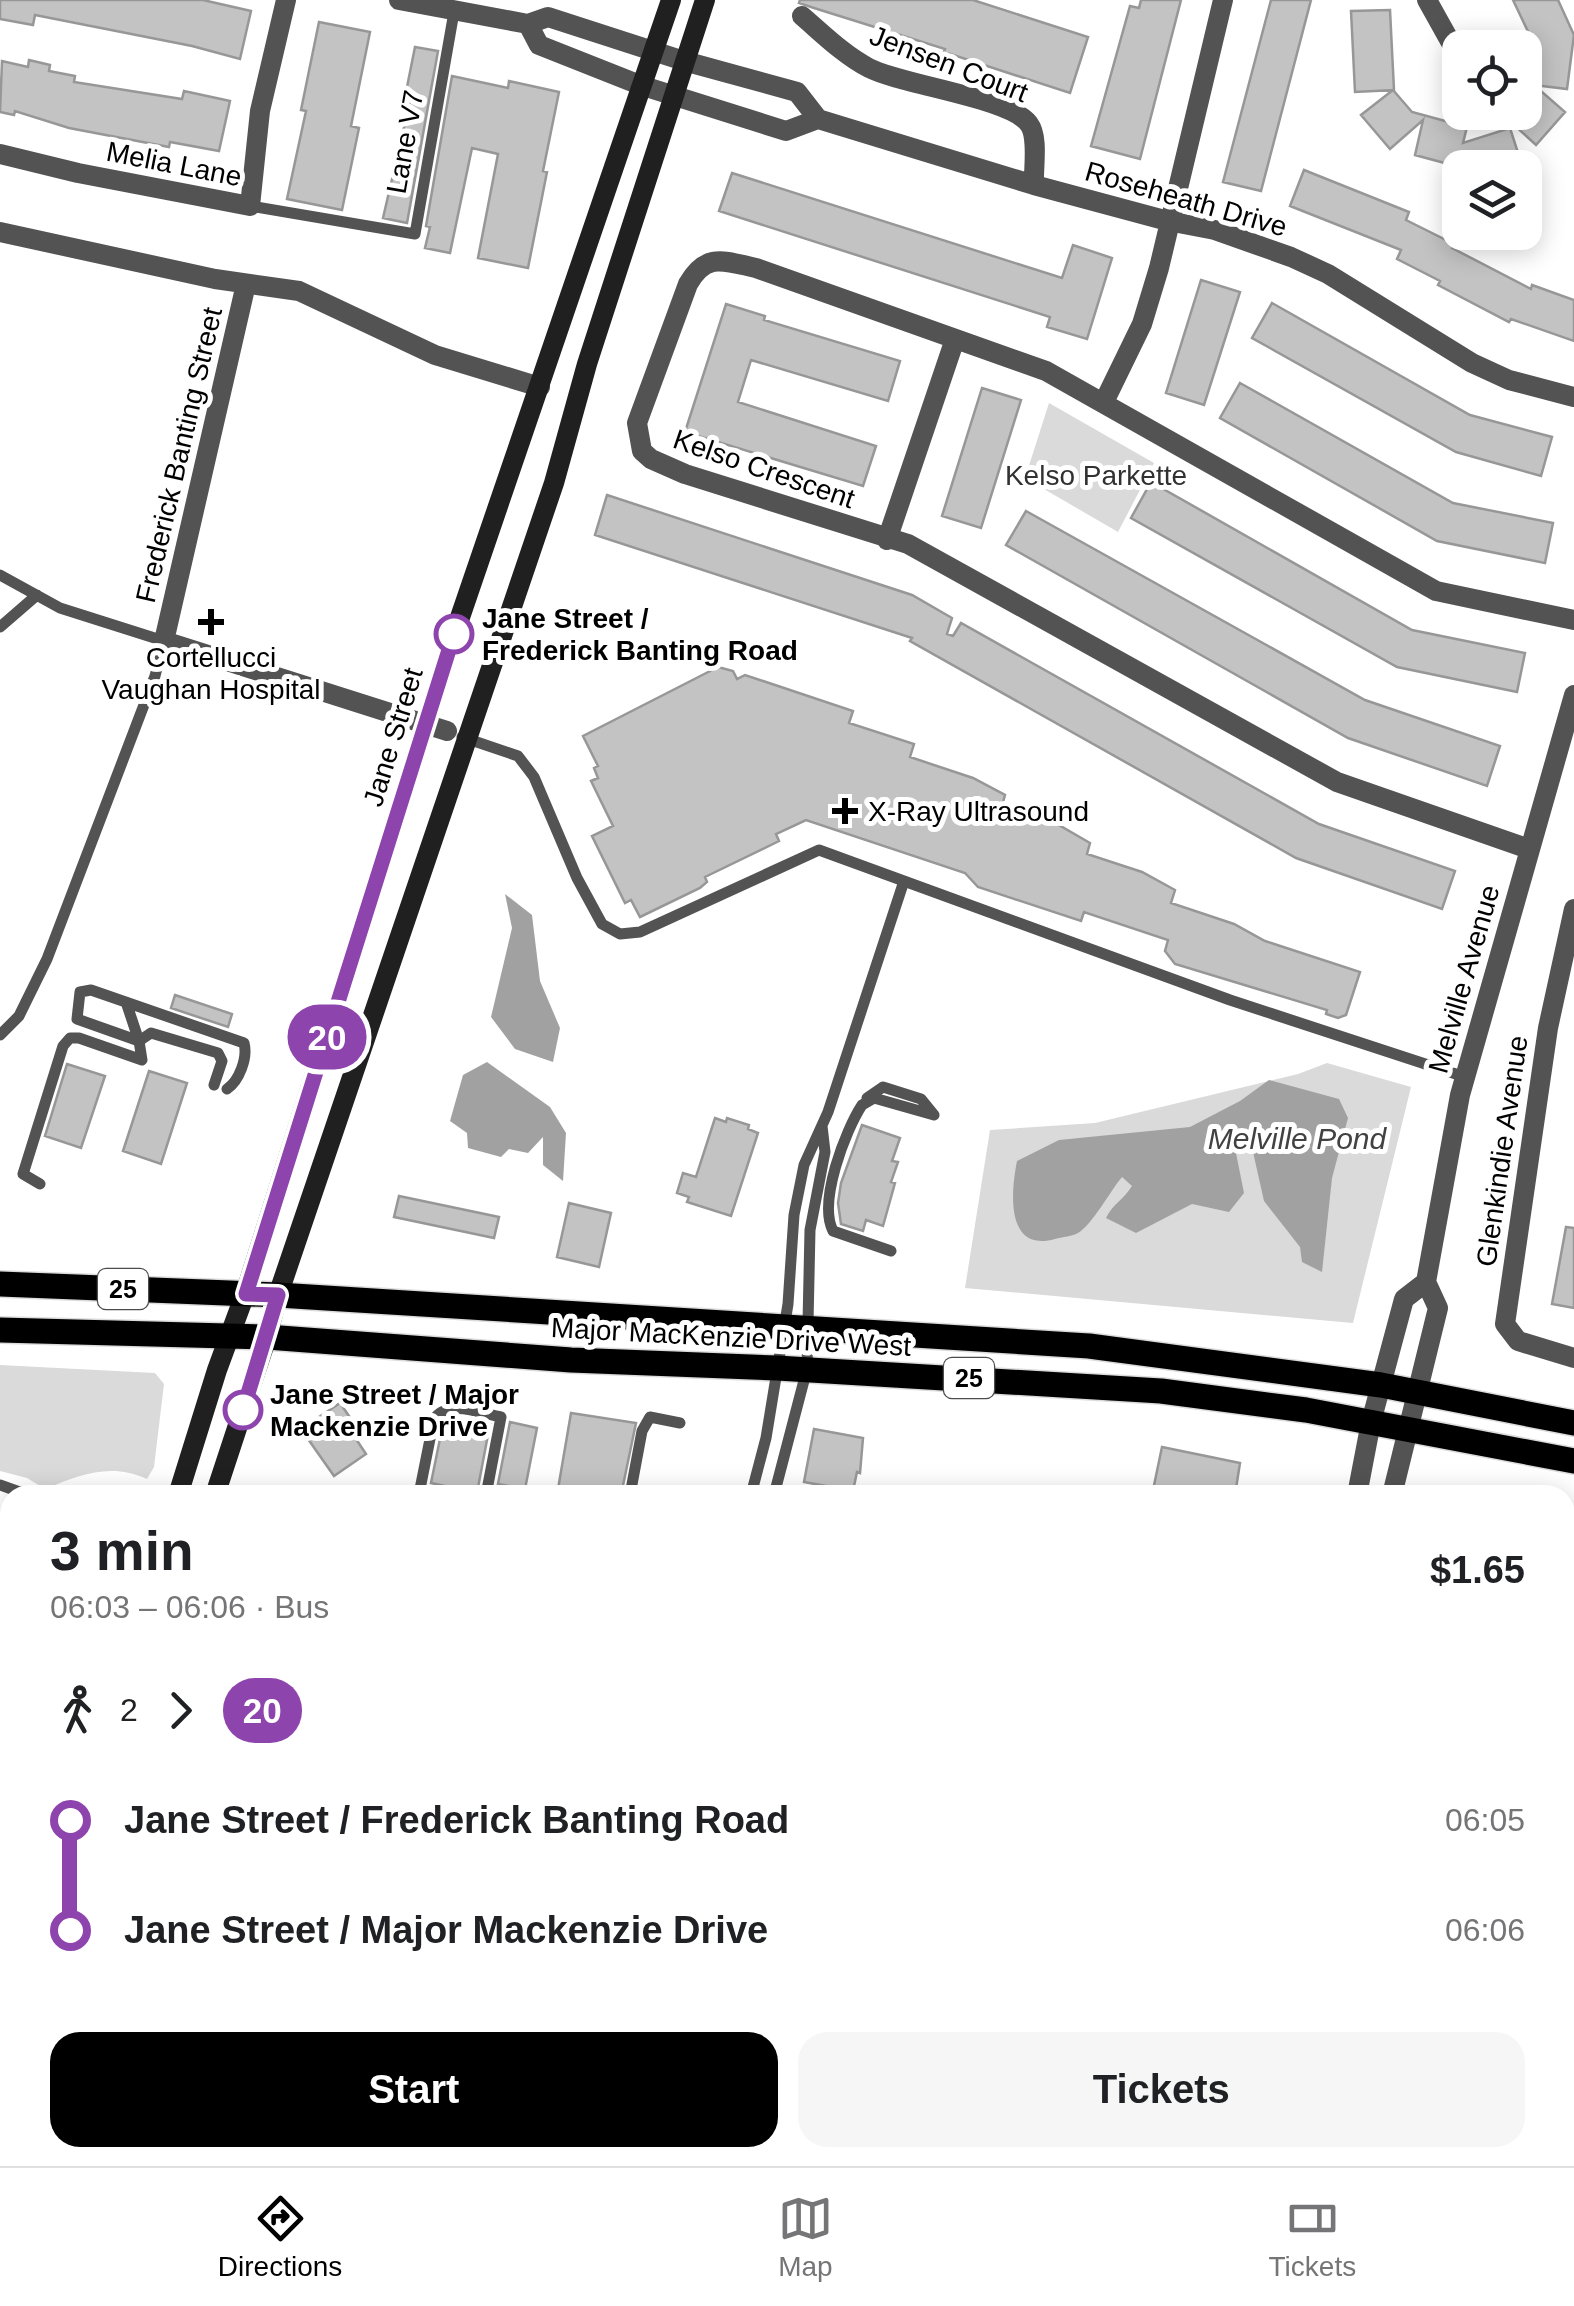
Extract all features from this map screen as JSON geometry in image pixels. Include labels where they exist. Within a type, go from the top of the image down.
[{"type":"main road","name":"Jane Street","points":[[181,1485],[246,1294],[482,549],[671,0]]},
{"type":"main road","points":[[218,1485],[457,735],[554,483],[588,364],[705,0]]},
{"type":"main road","name":"Major MacKenzie Drive West","points":[[0,1284],[278,1295],[1089,1346],[1381,1384],[1574,1422]]},
{"type":"main road","name":"Major MacKenzie Drive West","points":[[0,1330],[268,1337],[558,1360],[777,1368],[1161,1391],[1407,1427],[1574,1462]]},
{"type":"street","name":"Melia Lane","points":[[0,154],[250,206],[260,111],[286,0]]},
{"type":"street","name":"Roseheath Drive","points":[[398,0],[528,24],[548,17],[797,92],[818,120],[1034,185],[1215,230],[1328,274],[1472,364],[1509,380],[1574,397]]},
{"type":"street","points":[[1104,402],[1142,324],[1159,268],[1223,0]]},
{"type":"street","points":[[1427,0],[1444,30]]},
{"type":"street","name":"Jensen Court","points":[[802,16],[871,69],[1022,117],[1032,132],[1034,185]]},
{"type":"street","name":"Roseheath Drive","points":[[528,24],[539,45],[640,85],[786,132],[818,120]]},
{"type":"street","points":[[0,232],[246,284],[299,291],[435,355],[540,387]]},
{"type":"street","name":"Kelso Crescent","points":[[1530,849],[1337,782],[908,544],[650,460],[642,451],[637,423],[696,269],[707,262],[724,261],[756,268],[1046,370],[1262,496],[1436,591],[1574,620]]},
{"type":"street","name":"Frederick Banting Street","points":[[246,284],[164,641],[457,735]]},
{"type":"street","points":[[888,540],[955,339]]},
{"type":"street","name":"Melville Avenue","points":[[1394,1485],[1438,1308],[1426,1282],[1465,1077],[1574,695]]},
{"type":"street","name":"Glenkindie Avenue","points":[[1574,910],[1548,1028],[1504,1324],[1518,1341],[1574,1358]]},
{"type":"street","name":"Melville Avenue","points":[[1359,1485],[1371,1422],[1404,1299],[1426,1282]]},
{"type":"lane","name":"Lane V7","points":[[250,206],[415,234],[454,12]]},
{"type":"lane","points":[[0,575],[60,608],[164,641],[155,676],[46,959],[18,1016],[1,1032]]},
{"type":"lane","points":[[0,627],[37,596]]},
{"type":"lane","points":[[457,735],[518,756],[534,777],[577,878],[602,924],[620,934],[640,932],[819,850],[1230,1000],[1465,1077]]},
{"type":"lane","points":[[777,1485],[807,1370],[796,1327],[794,1215],[810,1146],[822,1126],[904,881]]},
{"type":"lane","points":[[90,990],[244,1043],[246,1050],[236,1083],[221,1087],[222,1061],[218,1054],[152,1033],[139,1041],[77,1019],[80,992],[90,990]]},
{"type":"lane","points":[[40,1184],[23,1174],[64,1046],[70,1038],[142,1060],[126,1002]]},
{"type":"lane","points":[[891,1251],[832,1231],[826,1201],[862,1104],[874,1098],[934,1116]]},
{"type":"lane","points":[[754,1485],[777,1368],[796,1327],[825,1152],[822,1126]]},
{"type":"lane","points":[[421,1485],[434,1419],[440,1410],[449,1407],[501,1417],[488,1485]]},
{"type":"lane","points":[[632,1485],[642,1430],[650,1418],[680,1424]]},
{"type":"green space","name":"Kelso Parkette","points":[[1049,403],[1154,463],[1118,532],[1025,478]]},
{"type":"green space","points":[[1327,1063],[1411,1087],[1353,1323],[965,1288],[990,1130],[1095,1123],[1298,1074]]},
{"type":"green space","points":[[0,1365],[155,1373],[164,1384],[154,1467],[147,1479],[108,1471],[56,1485],[38,1485],[0,1471]]},
{"type":"water","points":[[505,894],[532,915],[540,981],[560,1028],[553,1062],[515,1049],[491,1017],[512,928]]},
{"type":"water","points":[[487,1062],[550,1107],[566,1133],[563,1181],[543,1165],[543,1137],[528,1153],[509,1149],[501,1157],[468,1148],[467,1133],[450,1121],[463,1075]]},
{"type":"water","name":"Melville Pond","points":[[1269,1080],[1339,1099],[1348,1118],[1332,1178],[1322,1272],[1302,1262],[1300,1247],[1264,1201],[1251,1143],[1235,1148],[1244,1193],[1229,1212],[1192,1204],[1136,1233],[1106,1218],[1132,1186],[1122,1177],[1078,1233],[1039,1241],[1027,1237],[1019,1228],[1013,1203],[1017,1161],[1059,1140],[1190,1127],[1240,1101]]},
{"type":"building","points":[[0,0],[203,0],[251,11],[240,59],[35,15],[33,25],[0,19]]},
{"type":"building","points":[[973,0],[1088,37],[1070,93],[799,3]]},
{"type":"building","points":[[1141,0],[1181,0],[1140,159],[1091,146],[1130,6],[1139,8]]},
{"type":"building","points":[[1271,0],[1311,0],[1261,191],[1223,182]]},
{"type":"building","points":[[1513,0],[1558,0],[1574,35],[1567,89],[1542,86],[1542,30],[1527,30]]},
{"type":"building","points":[[1390,10],[1394,90],[1355,92],[1351,11]]},
{"type":"building","points":[[319,22],[370,32],[351,126],[359,128],[342,210],[287,199],[306,111],[301,110]]},
{"type":"building","points":[[415,47],[438,51],[407,223],[383,218],[412,93],[406,92]]},
{"type":"building","points":[[29,60],[50,65],[49,71],[75,76],[74,82],[182,99],[184,91],[230,101],[219,151],[170,142],[169,147],[69,128],[15,111],[14,115],[0,112],[2,61],[28,67]]},
{"type":"building","points":[[452,76],[508,88],[509,81],[559,92],[528,268],[478,258],[498,154],[472,148],[450,253],[425,248]]},
{"type":"building","points":[[1393,90],[1412,112],[1442,120],[1442,130],[1466,130],[1463,143],[1511,130],[1517,150],[1442,150],[1442,162],[1415,155],[1423,120],[1390,149],[1361,115]]},
{"type":"building","points":[[1542,92],[1565,112],[1536,145],[1520,130],[1542,130]]},
{"type":"building","points":[[1304,170],[1409,212],[1406,220],[1442,238],[1442,250],[1456,250],[1531,289],[1532,285],[1574,300],[1574,341],[1511,319],[1509,322],[1397,259],[1401,250],[1290,206]]},
{"type":"building","points":[[732,173],[1062,278],[1073,245],[1112,258],[1087,339],[1047,327],[1050,317],[719,211]]},
{"type":"building","points":[[1201,280],[1240,292],[1204,405],[1166,393]]},
{"type":"building","points":[[1272,303],[1470,415],[1552,437],[1541,476],[1456,452],[1252,338]]},
{"type":"building","points":[[726,304],[765,316],[764,320],[900,361],[888,401],[751,360],[738,402],[876,446],[863,486],[685,432]]},
{"type":"building","points":[[1240,383],[1453,503],[1553,523],[1545,563],[1437,541],[1220,418]]},
{"type":"building","points":[[982,388],[1021,400],[981,528],[942,516]]},
{"type":"building","points":[[1151,482],[1412,630],[1525,653],[1517,692],[1397,667],[1131,518]]},
{"type":"building","points":[[607,495],[912,595],[952,618],[947,634],[953,636],[961,623],[1319,824],[1455,871],[1442,909],[1296,858],[910,641],[912,638],[595,535]]},
{"type":"building","points":[[1026,511],[1365,700],[1500,746],[1487,786],[1348,738],[1006,545]]},
{"type":"building","points":[[718,667],[733,671],[737,679],[745,675],[853,711],[849,723],[914,744],[910,757],[973,778],[1005,795],[1002,806],[1057,824],[1090,843],[1087,854],[1142,872],[1175,890],[1171,903],[1234,924],[1265,941],[1360,972],[1346,1015],[1338,1018],[1326,1014],[1327,1010],[1175,964],[1165,951],[1168,940],[1084,912],[1081,921],[978,887],[965,873],[806,820],[776,834],[779,841],[705,877],[707,882],[700,888],[640,917],[631,900],[625,903],[592,836],[613,826],[591,781],[598,778],[594,768],[598,766],[583,736]]},
{"type":"building","points":[[175,995],[232,1014],[228,1027],[171,1008]]},
{"type":"building","points":[[67,1064],[105,1076],[81,1148],[45,1136]]},
{"type":"building","points":[[149,1071],[187,1083],[161,1164],[123,1151]]},
{"type":"building","points":[[715,1118],[749,1125],[748,1129],[758,1133],[731,1216],[687,1202],[689,1197],[677,1193],[683,1173],[696,1177]]},
{"type":"building","points":[[862,1125],[900,1138],[892,1161],[898,1162],[891,1182],[895,1183],[883,1226],[866,1220],[863,1231],[841,1224],[838,1203],[841,1183]]},
{"type":"building","points":[[399,1196],[499,1217],[494,1238],[394,1217]]},
{"type":"building","points":[[569,1203],[611,1213],[599,1267],[557,1257]]},
{"type":"building","points":[[1566,1227],[1574,1228],[1574,1308],[1552,1304]]},
{"type":"building","points":[[340,1403],[360,1432],[354,1436],[366,1454],[334,1476],[301,1429]]},
{"type":"building","points":[[571,1413],[636,1423],[623,1485],[559,1485]]},
{"type":"building","points":[[471,1420],[490,1424],[479,1485],[431,1483],[443,1424],[470,1427]]},
{"type":"building","points":[[510,1422],[537,1428],[526,1485],[498,1484]]},
{"type":"building","points":[[814,1429],[863,1438],[860,1473],[857,1472],[854,1485],[804,1482]]},
{"type":"building","points":[[1162,1447],[1240,1463],[1237,1485],[1154,1485]]},
{"type":"bus line","name":"20","points":[[243,1410],[278,1295],[246,1294],[454,634]]},
{"type":"place","name":"Cortellucci Vaughan Hospital","points":[[211,622]]},
{"type":"place","name":"Jane Street / Frederick Banting Road","points":[[454,634]]},
{"type":"place","name":"X-Ray Ultrasound","points":[[845,811]]},
{"type":"place","name":"Jane Street / Major Mackenzie Drive","points":[[243,1410]]}]
